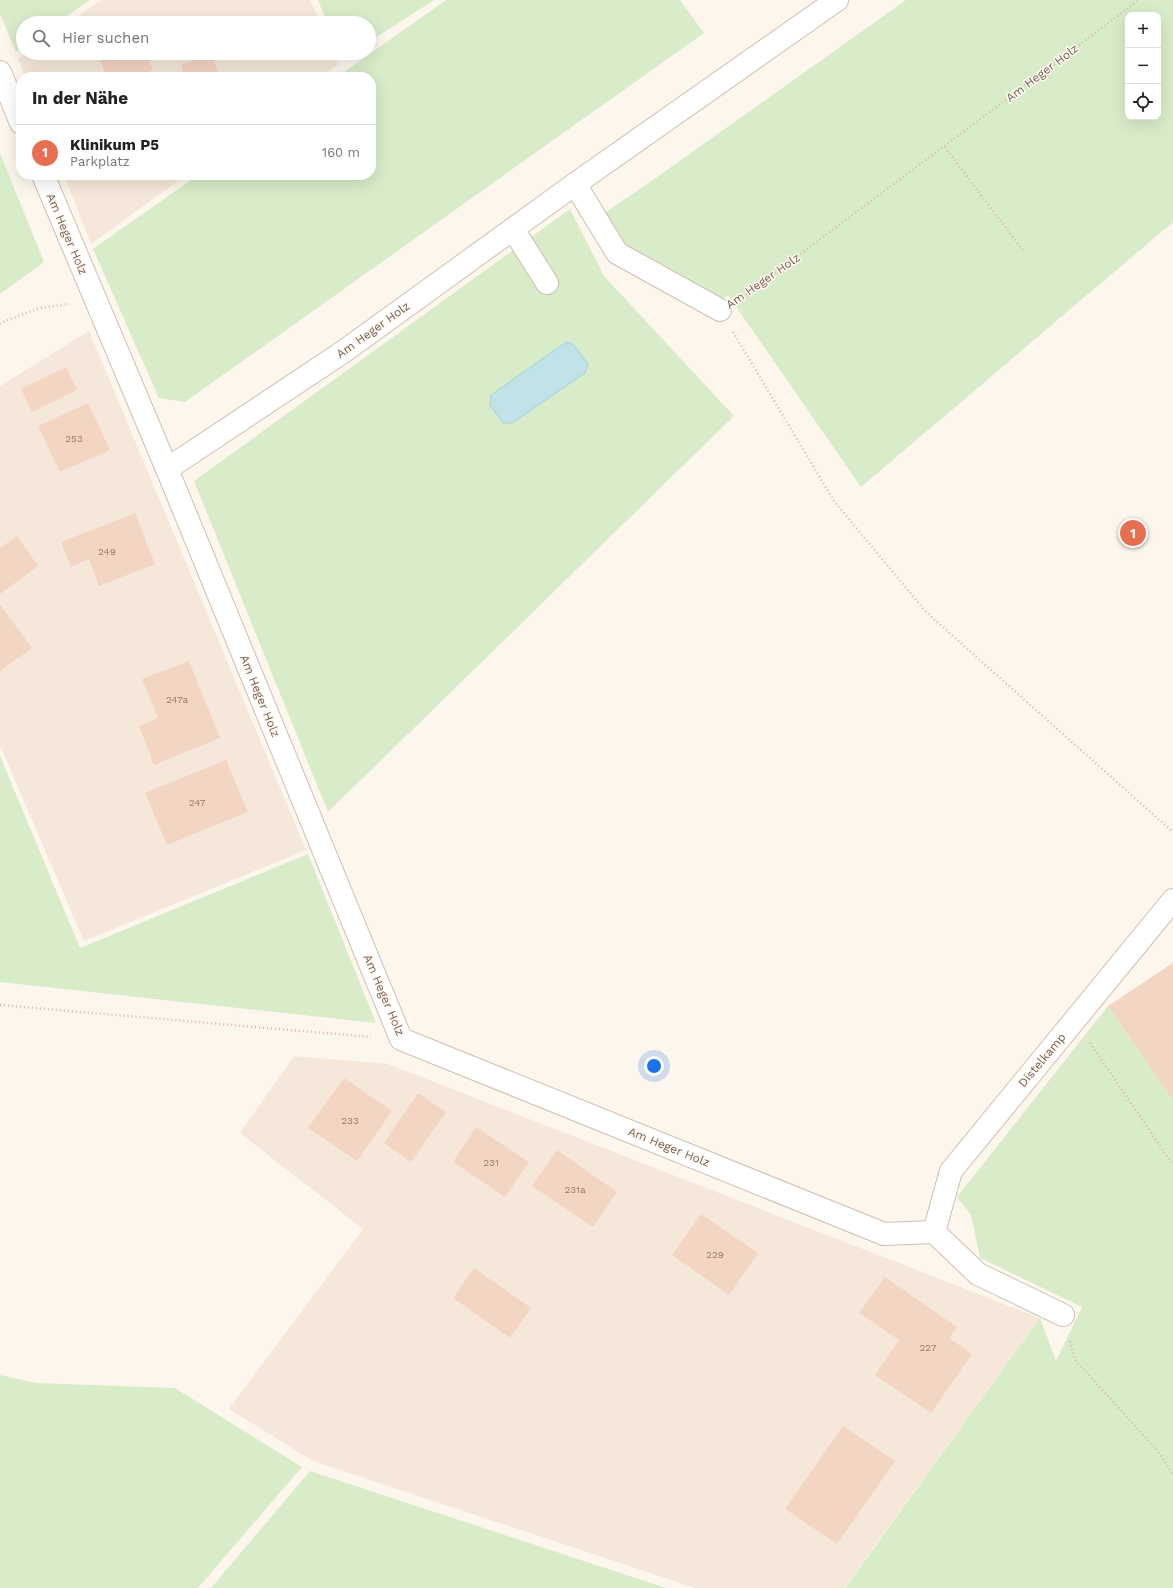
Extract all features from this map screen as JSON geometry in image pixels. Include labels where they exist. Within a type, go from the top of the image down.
[{"type":"street","name":"Am Heger Holz","points":[[167,469],[343,352],[575,184],[836,0]]},
{"type":"street","points":[[0,72],[16,111]]},
{"type":"street","name":"Am Heger Holz","points":[[45,180],[167,469],[401,1039],[884,1234],[934,1232]]},
{"type":"street","name":"Am Heger Holz","points":[[575,184],[617,253],[720,310]]},
{"type":"street","points":[[513,229],[547,283]]},
{"type":"street","name":"Distelkamp","points":[[934,1232],[950,1171],[1075,1021],[1173,900]]},
{"type":"street","points":[[934,1232],[978,1274],[1063,1315]]},
{"type":"path","name":"Am Heger Holz","points":[[720,310],[748,294],[946,147],[1139,0]]},
{"type":"path","points":[[946,147],[1023,250]]},
{"type":"path","points":[[0,324],[40,308],[95,299]]},
{"type":"path","points":[[720,310],[834,501],[927,613],[1173,832]]},
{"type":"path","points":[[0,1005],[401,1039]]},
{"type":"path","points":[[1075,1021],[1173,1165]]},
{"type":"path","points":[[1063,1315],[1075,1360],[1157,1450],[1173,1474]]},
{"type":"shaded area","points":[[101,0],[310,0],[317,16],[79,16]]},
{"type":"shaded area","points":[[18,60],[336,60],[338,65],[328,72],[23,72]]},
{"type":"shaded area","points":[[66,180],[179,180],[91,244]]},
{"type":"shaded area","points":[[89,331],[306,850],[84,941],[0,745],[0,386]]},
{"type":"shaded area","points":[[294,1056],[388,1064],[1040,1318],[844,1588],[695,1588],[313,1461],[229,1409],[363,1229],[240,1133]]},
{"type":"green space","points":[[0,0],[90,0],[67,16],[16,16],[16,52],[0,14]]},
{"type":"green space","points":[[318,0],[434,0],[376,37],[376,16],[324,16]]},
{"type":"green space","points":[[446,0],[680,0],[704,33],[185,402],[159,398],[93,249],[191,180],[376,180],[376,72],[344,72],[361,60],[376,60],[376,49]]},
{"type":"green space","points":[[906,0],[1173,0],[1173,222],[861,487],[728,295],[720,300],[623,248],[603,214]]},
{"type":"green space","points":[[0,153],[44,262],[0,294]]},
{"type":"green space","points":[[570,209],[604,276],[734,416],[328,812],[194,481]]},
{"type":"green space","points":[[0,756],[80,948],[308,854],[376,1023],[0,982]]},
{"type":"green space","points":[[1108,1006],[1173,1100],[1173,1588],[845,1588],[1040,1318],[1056,1361],[1082,1307],[980,1258],[971,1215],[957,1197]]},
{"type":"green space","points":[[0,1375],[36,1383],[175,1388],[302,1467],[198,1588],[0,1588]]},
{"type":"green space","points":[[310,1471],[666,1588],[211,1588]]},
{"type":"water","points":[[566,342],[573,344],[588,364],[585,373],[512,423],[503,423],[490,405],[491,395]]},
{"type":"building","points":[[100,60],[149,60],[153,70],[148,72],[105,72]]},
{"type":"building","points":[[194,60],[214,60],[218,72],[183,72],[181,65]]},
{"type":"building","points":[[66,367],[77,390],[32,412],[21,389]]},
{"type":"building","points":[[88,403],[110,450],[60,472],[38,426]]},
{"type":"building","points":[[135,513],[155,564],[99,586],[89,559],[71,567],[61,542]]},
{"type":"building","points":[[17,536],[38,566],[0,594],[0,548]]},
{"type":"building","points":[[0,605],[32,648],[0,671]]},
{"type":"building","points":[[189,661],[220,738],[154,765],[139,726],[158,718],[142,679]]},
{"type":"building","points":[[226,760],[248,812],[167,845],[145,793]]},
{"type":"building","points":[[1173,963],[1173,1100],[1108,1006]]},
{"type":"building","points":[[344,1078],[392,1111],[357,1161],[308,1128]]},
{"type":"building","points":[[418,1093],[446,1112],[411,1162],[384,1143]]},
{"type":"building","points":[[476,1127],[529,1162],[505,1197],[453,1162]]},
{"type":"building","points":[[557,1150],[617,1192],[593,1227],[532,1186]]},
{"type":"building","points":[[701,1214],[758,1253],[729,1295],[672,1255]]},
{"type":"building","points":[[474,1268],[531,1308],[510,1338],[453,1298]]},
{"type":"building","points":[[885,1277],[957,1327],[949,1338],[972,1354],[931,1413],[875,1375],[899,1340],[859,1313]]},
{"type":"building","points":[[843,1426],[895,1461],[837,1544],[785,1509]]},
{"type":"place","name":"Klinikum P5","points":[[1133,533]]}]
